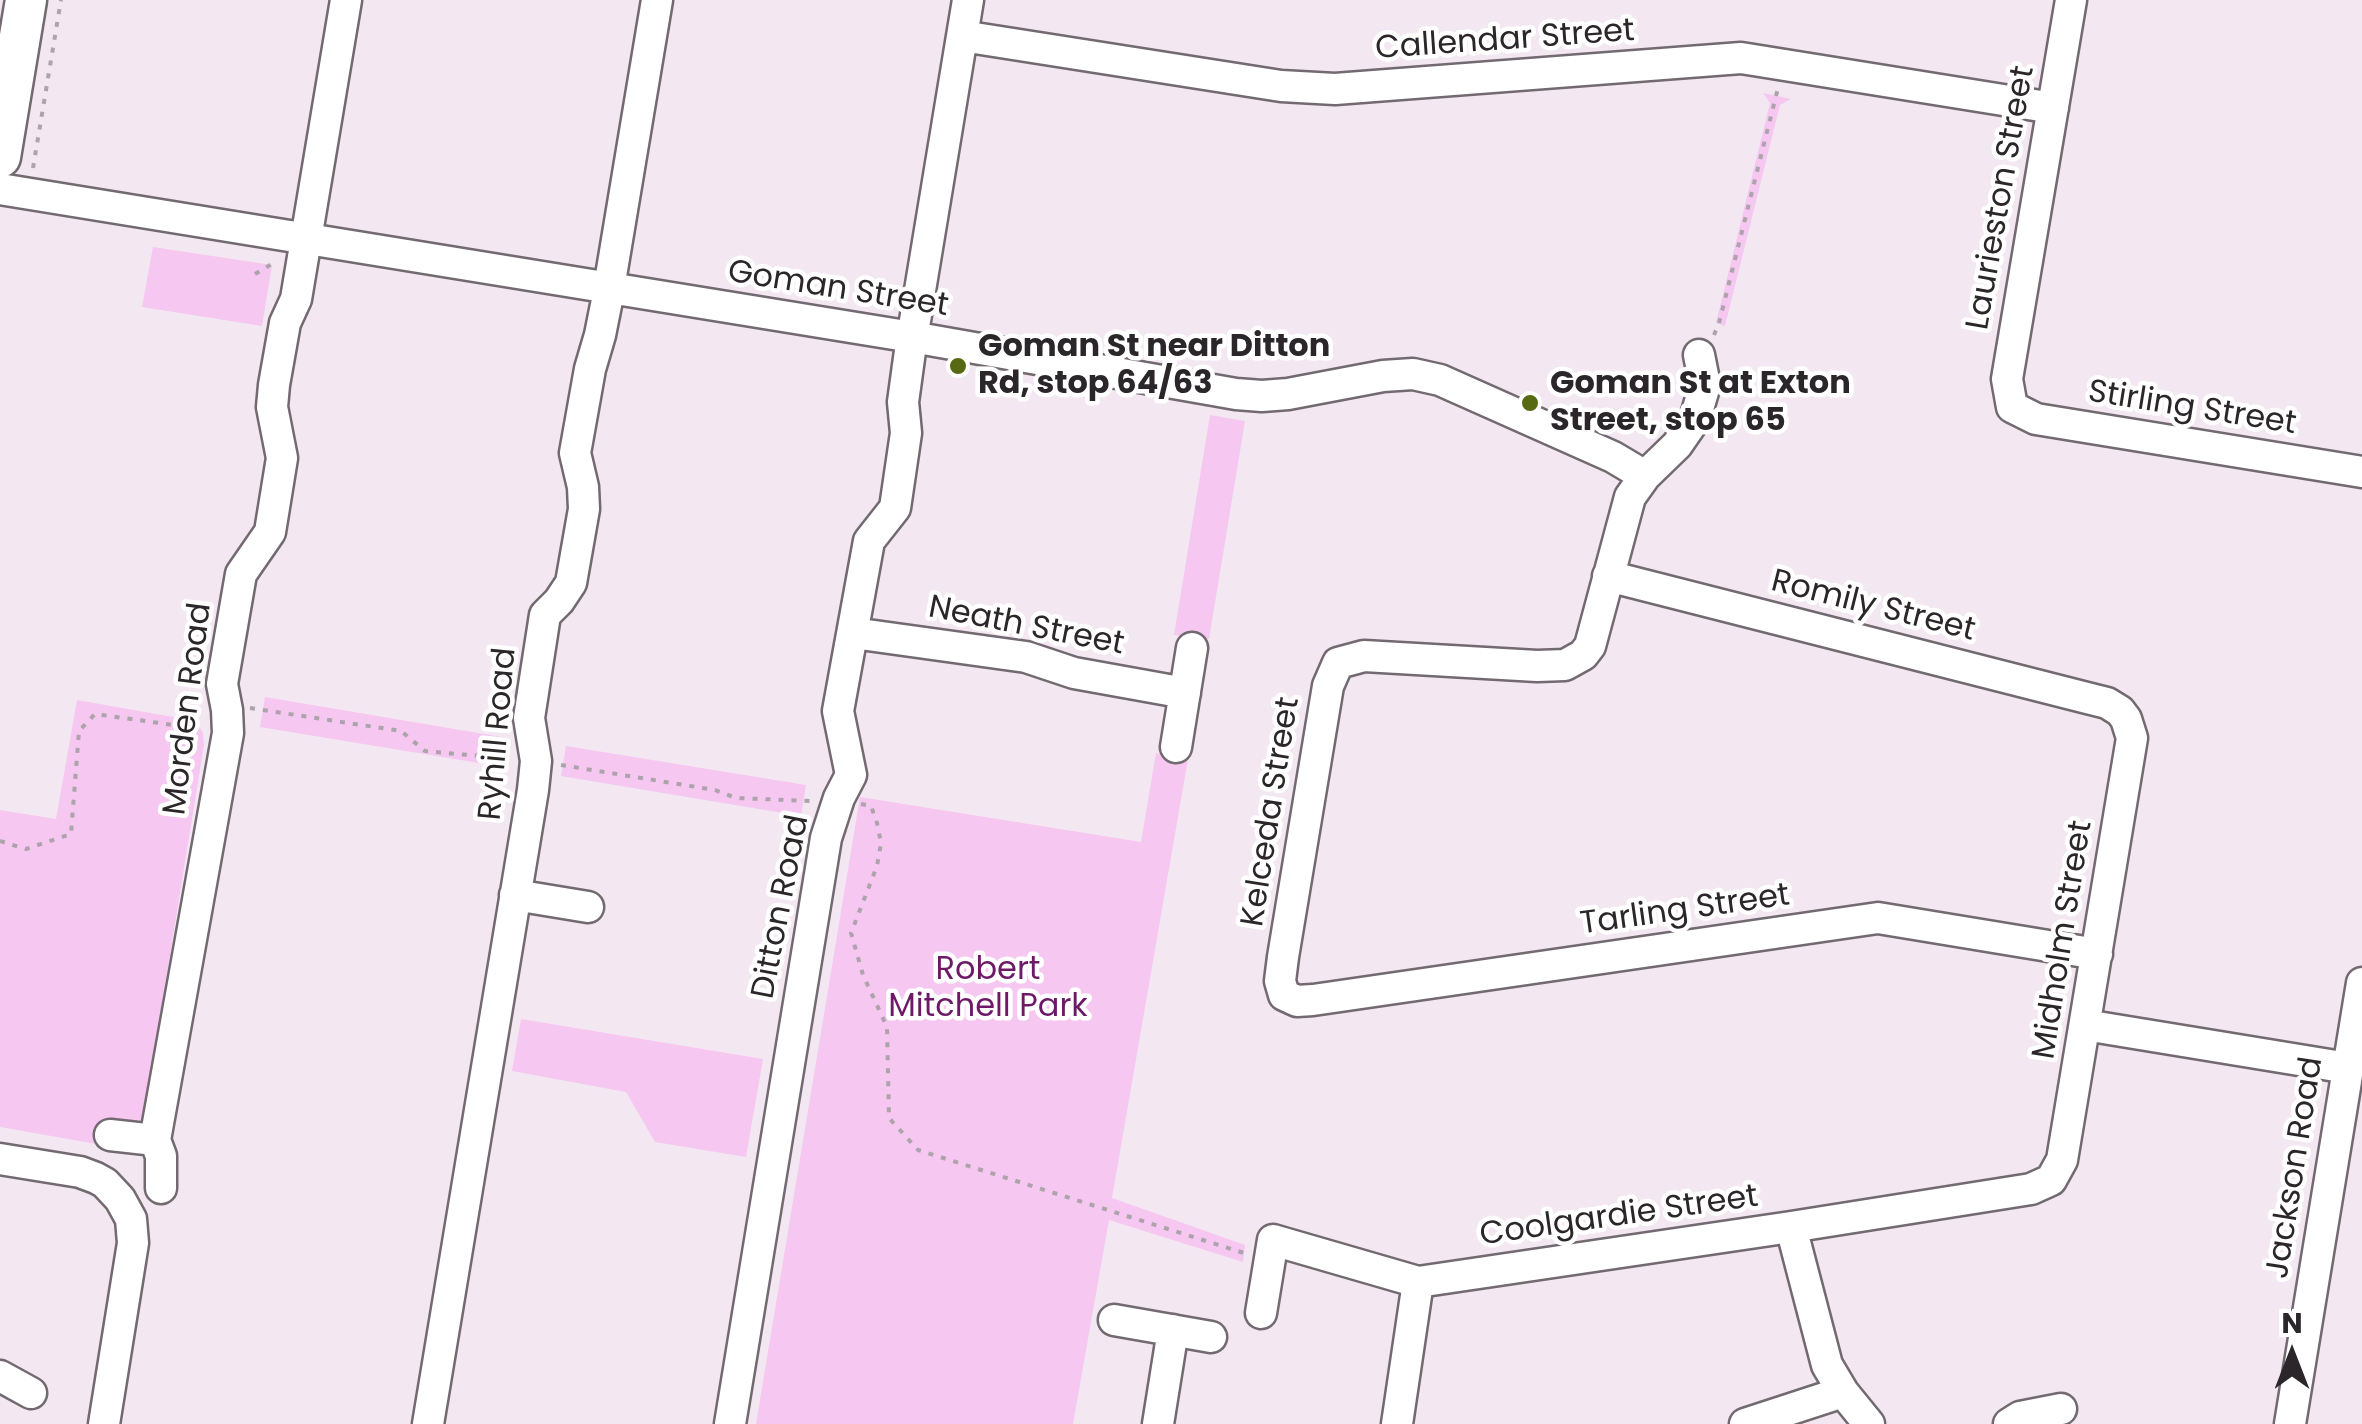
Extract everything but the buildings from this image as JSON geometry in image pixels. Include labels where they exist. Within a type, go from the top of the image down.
[{"type":"main road","points":[[16,166],[3,116],[26,0]]},
{"type":"street","name":"Morden Road","points":[[161,1188],[161,1156],[155,1140],[228,733],[222,684],[241,574],[270,532],[282,458],[272,408],[274,385],[285,323],[296,299],[296,247],[346,0]]},
{"type":"street","name":"Ryhill Road","points":[[428,1424],[533,790],[536,762],[529,718],[546,615],[571,582],[584,509],[575,452],[609,288],[657,0]]},
{"type":"street","name":"Ditton Road","points":[[730,1424],[826,838],[851,775],[838,710],[869,541],[895,508],[906,433],[902,402],[968,0]]},
{"type":"street","name":"Laurieston Street","points":[[2012,408],[2007,379],[2071,0]]},
{"type":"street","name":"Callendar Street","points":[[962,36],[1281,86],[1335,89],[1742,58],[2053,108]]},
{"type":"street","name":"Goman Street","points":[[0,189],[296,247],[609,288],[912,336],[1236,394],[1288,394],[1413,374],[1440,380],[1613,457],[1645,476]]},
{"type":"street","name":"Kelceda Street","points":[[1284,995],[1280,980],[1283,957],[1328,686],[1338,663],[1364,656],[1538,666],[1566,664],[1583,655],[1590,646],[1630,497],[1695,419],[1705,386],[1699,356]]},
{"type":"street","name":"Stirling Street","points":[[2012,408],[2036,418],[2362,472]]},
{"type":"street","name":"Romily Street","points":[[1608,576],[2087,698],[2120,711]]},
{"type":"street","name":"Neath Street","points":[[853,633],[1026,656],[1074,673],[1185,693]]},
{"type":"street","points":[[1176,747],[1192,648]]},
{"type":"street","name":"Midholm Street","points":[[2051,1180],[2062,1160],[2132,738],[2120,711]]},
{"type":"street","points":[[515,895],[588,907]]},
{"type":"street","name":"Tarling Street","points":[[1284,995],[1297,1001],[1313,1000],[1878,918],[2097,954]]},
{"type":"street","name":"Jackson Road","points":[[2290,1424],[2350,1128],[2348,1068],[2362,984]]},
{"type":"street","points":[[2086,1025],[2348,1068]]},
{"type":"street","points":[[110,1135],[155,1140]]},
{"type":"street","points":[[0,1159],[96,1178],[112,1189],[131,1219],[132,1243],[104,1424]]},
{"type":"street","name":"Coolgardie Street","points":[[1270,1261],[1273,1240],[1418,1282],[2031,1189],[2051,1180]]},
{"type":"street","points":[[1791,1227],[1827,1366],[1869,1424]]},
{"type":"street","points":[[1261,1313],[1270,1261]]},
{"type":"street","points":[[1397,1424],[1418,1282]]},
{"type":"street","points":[[1114,1320],[1212,1337]]},
{"type":"street","points":[[1158,1424],[1172,1330]]},
{"type":"street","points":[[0,1376],[31,1393]]},
{"type":"street","points":[[1745,1424],[1843,1392]]},
{"type":"street","points":[[2008,1424],[2020,1417],[2061,1409]]},
{"type":"path","points":[[16,166],[61,0]]},
{"type":"path","points":[[1699,356],[1719,323],[1784,66]]},
{"type":"path","points":[[255,274],[296,247]]},
{"type":"path","points":[[0,841],[26,849],[71,834],[79,732],[95,714],[202,729],[227,710],[240,708],[401,732],[424,751],[536,762],[715,790],[736,798],[802,803],[839,798],[871,806],[881,843],[877,866],[851,933],[864,976],[888,1028],[889,1118],[918,1150],[1270,1261]]},
{"type":"green space","points":[[1763,93],[1791,99],[1780,105],[1725,326],[1716,323],[1770,103]]},
{"type":"green space","points":[[153,247],[272,265],[262,326],[142,307]]},
{"type":"green space","points":[[1210,415],[1245,421],[1209,639],[1174,635]]},
{"type":"green space","points":[[265,697],[508,738],[503,767],[260,727]]},
{"type":"green space","points":[[77,700],[196,721],[204,745],[142,1127],[108,1146],[0,1127],[0,810],[56,819]]},
{"type":"green space","points":[[566,746],[806,785],[801,816],[561,776]]},
{"type":"green space","name":"Robert Mitchell Park","points":[[1156,753],[1188,759],[1112,1198],[1245,1245],[1243,1262],[1109,1220],[1073,1424],[756,1424],[860,797],[1141,842]]},
{"type":"green space","points":[[521,1019],[763,1059],[746,1157],[655,1142],[626,1092],[512,1071]]},
{"type":"place","name":"Goman St near Ditton Rd, stop 64/63","points":[[958,366]]},
{"type":"place","name":"Goman St at Exton Street, stop 65","points":[[1530,403]]}]
